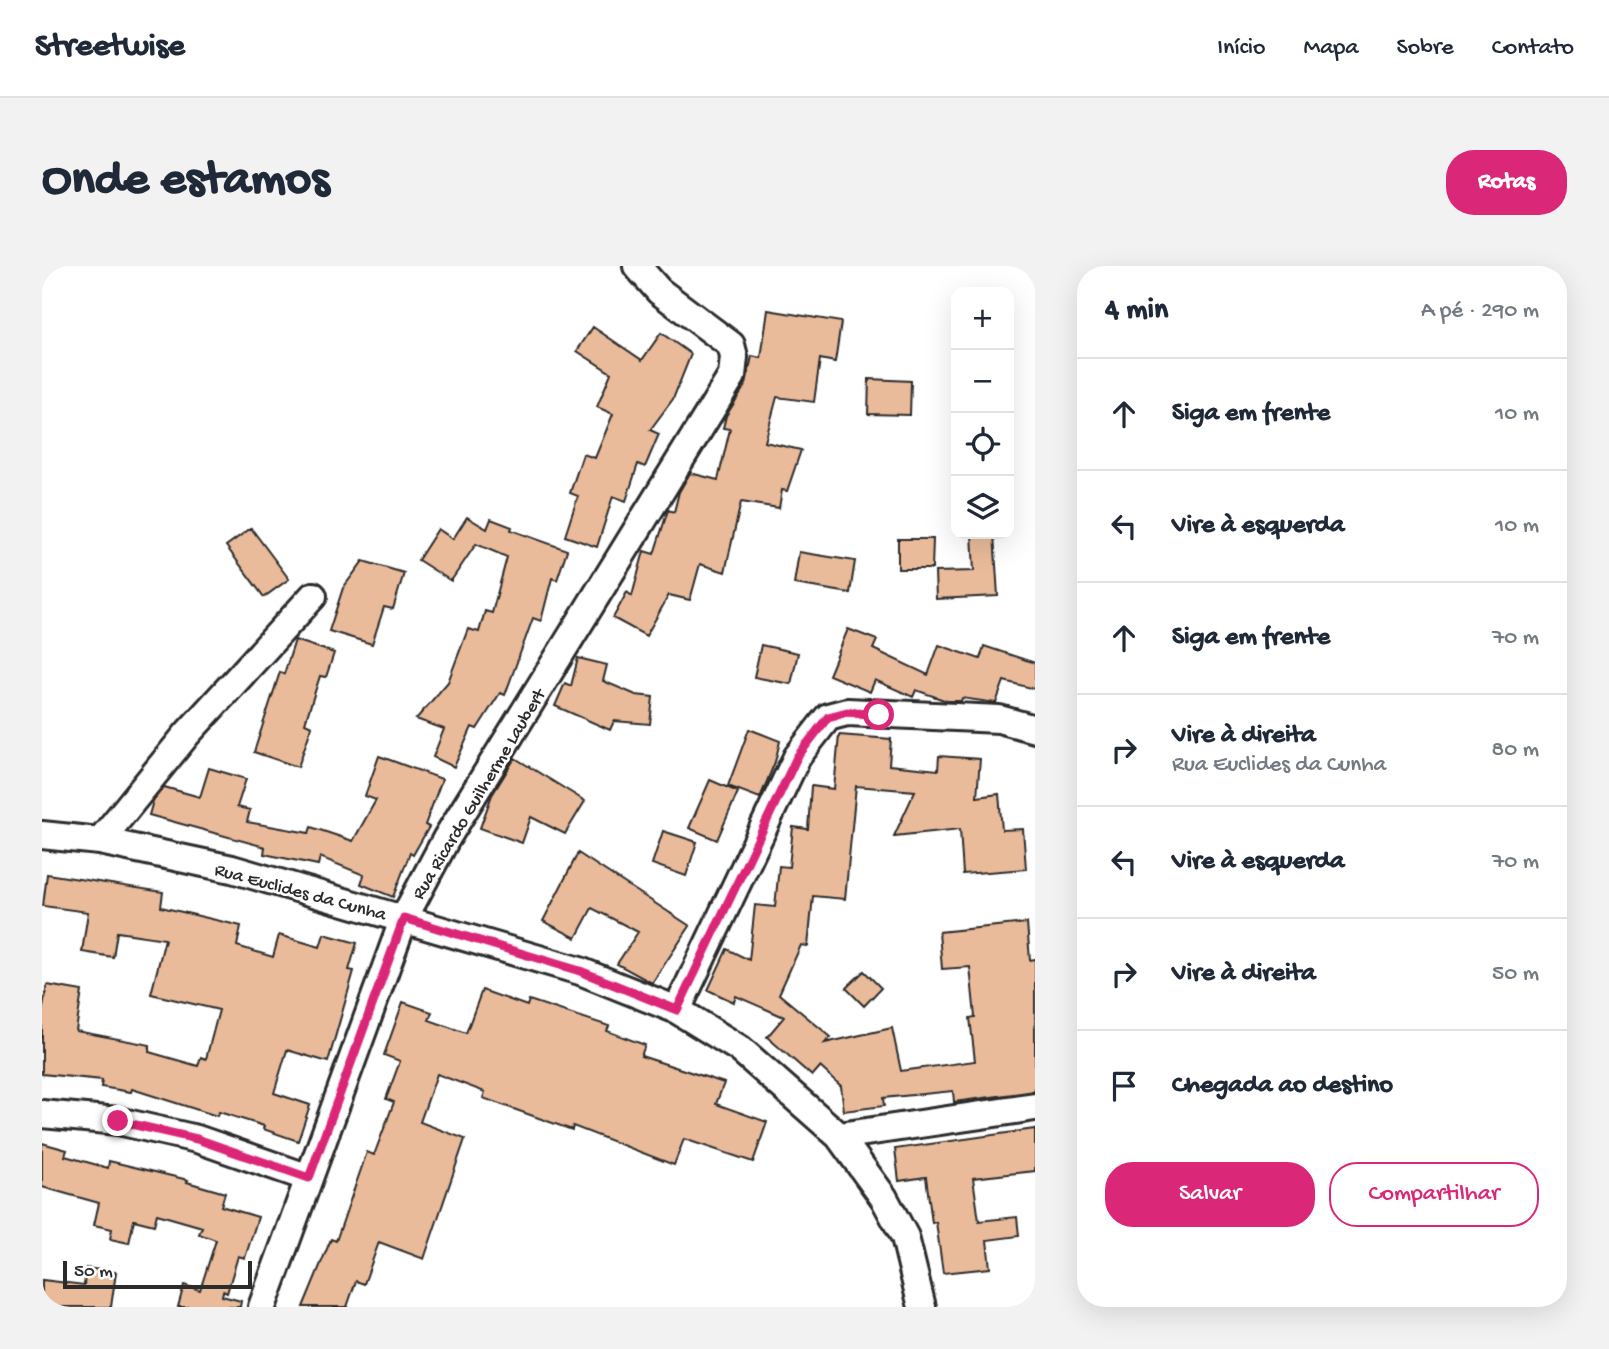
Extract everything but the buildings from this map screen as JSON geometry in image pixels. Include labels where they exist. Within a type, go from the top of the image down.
[{"type":"street","name":"Rua Ricardo Guilherme Laubert","points":[[262,1307],[404,918],[446,839],[732,376],[732,345],[659,291],[637,266]]},
{"type":"street","points":[[100,841],[187,734],[313,596]]},
{"type":"street","points":[[677,1010],[797,757],[828,717],[847,712],[999,719],[1035,729]]},
{"type":"street","name":"Rua Euclides da Cunha","points":[[42,835],[100,841],[232,869],[580,971],[677,1010],[740,1049],[839,1136],[884,1198],[905,1237],[922,1307]]},
{"type":"street","points":[[839,1136],[1035,1107]]},
{"type":"street","points":[[42,1115],[118,1121],[197,1139],[309,1178]]},
{"type":"route","points":[[118,1121],[197,1139],[309,1178],[404,918],[580,971],[677,1010],[797,757],[828,717],[847,712],[879,715]]}]
